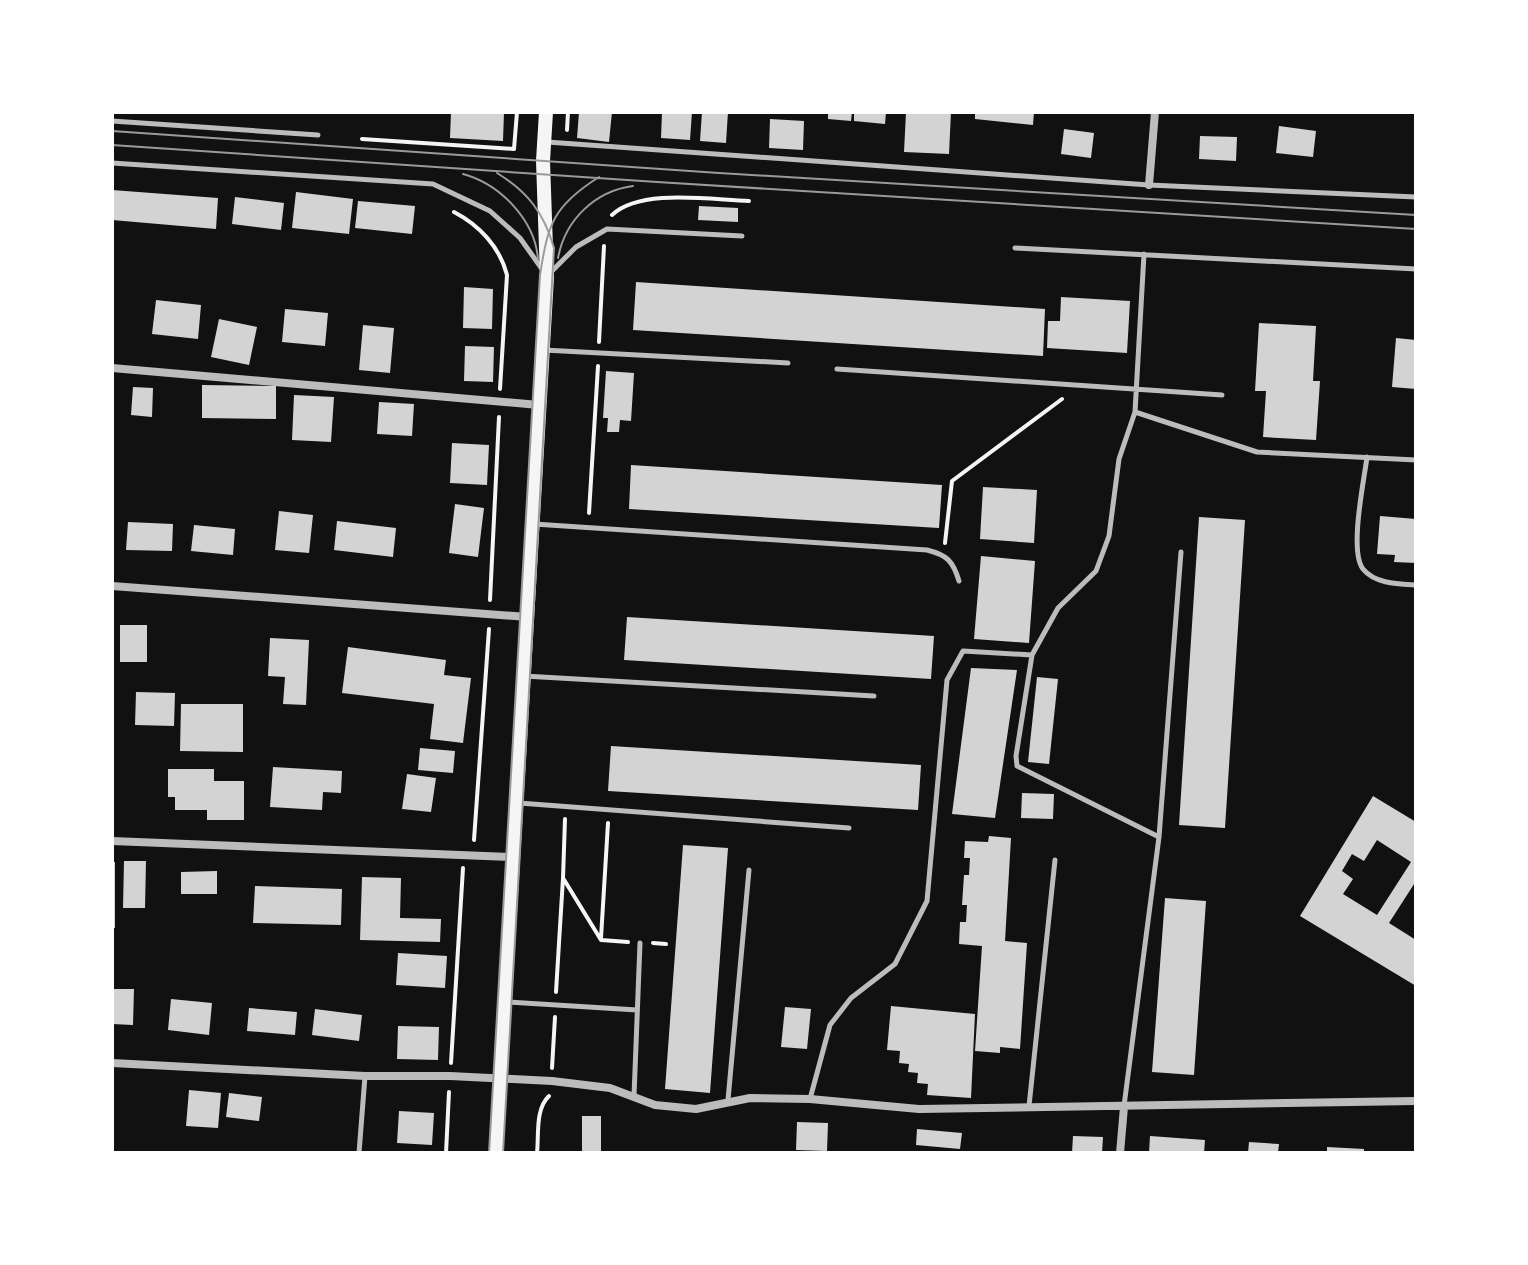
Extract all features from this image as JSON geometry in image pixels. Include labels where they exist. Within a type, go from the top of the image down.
[{"type":"main road","points":[[496,1153],[547,277],[546,112]]},
{"type":"street","points":[[1149,185],[1155,112]]},
{"type":"street","points":[[112,368],[539,405]]},
{"type":"street","points":[[112,586],[527,617]]},
{"type":"street","points":[[112,841],[513,857]]},
{"type":"street","points":[[112,1063],[365,1076],[500,1078],[610,1088],[655,1105],[696,1109],[728,1100],[750,1098],[810,1099],[919,1109],[1416,1101]]},
{"type":"street","points":[[1120,1153],[1124,1107]]},
{"type":"lane","points":[[112,121],[318,135]]},
{"type":"lane","points":[[544,142],[1149,185],[1416,197]]},
{"type":"lane","points":[[112,163],[433,184],[490,211],[520,238],[547,277],[576,247],[607,229],[742,236]]},
{"type":"lane","points":[[1015,248],[1416,269]]},
{"type":"lane","points":[[1144,254],[1135,412],[1119,459],[1109,536],[1096,571],[1058,608],[1032,655],[1016,756],[1017,766],[1159,837]]},
{"type":"lane","points":[[543,350],[788,363]]},
{"type":"lane","points":[[837,369],[1222,395]]},
{"type":"lane","points":[[1135,412],[1257,452],[1416,460]]},
{"type":"lane","points":[[1367,457],[1357,550],[1363,569],[1384,582],[1416,585]]},
{"type":"lane","points":[[532,524],[927,550],[943,554],[953,563],[959,581]]},
{"type":"lane","points":[[1124,1107],[1159,837],[1181,552]]},
{"type":"lane","points":[[810,1099],[830,1025],[851,998],[895,964],[927,901],[947,680],[956,659],[963,651],[1032,655]]},
{"type":"lane","points":[[524,676],[874,696]]},
{"type":"lane","points":[[516,802],[849,828]]},
{"type":"lane","points":[[1029,1107],[1055,860]]},
{"type":"lane","points":[[728,1100],[749,870]]},
{"type":"lane","points":[[634,1097],[640,943]]},
{"type":"lane","points":[[505,1002],[637,1010]]},
{"type":"lane","points":[[359,1153],[365,1076]]},
{"type":"path","points":[[362,139],[514,149],[517,112]]},
{"type":"path","points":[[566,136],[568,112]]},
{"type":"path","points":[[588,528],[607,229],[612,215],[623,205],[642,199],[749,201]]},
{"type":"path","points":[[452,210],[489,239],[503,258],[507,275],[505,297]]},
{"type":"path","points":[[943,554],[952,481],[1080,386]]},
{"type":"path","points":[[566,806],[563,878],[601,940]]},
{"type":"path","points":[[601,940],[609,809]]},
{"type":"path","points":[[446,1153],[460,923]]},
{"type":"path","points":[[601,940],[666,944]]},
{"type":"building","points":[[451,112],[504,112],[503,141],[450,138]]},
{"type":"building","points":[[579,112],[612,112],[609,142],[577,138]]},
{"type":"building","points":[[662,112],[692,112],[690,140],[661,138]]},
{"type":"building","points":[[702,112],[728,112],[726,143],[700,141]]},
{"type":"building","points":[[828,112],[852,112],[851,121],[828,119]]},
{"type":"building","points":[[854,112],[886,112],[885,124],[854,121]]},
{"type":"building","points":[[906,112],[951,112],[949,154],[904,152]]},
{"type":"building","points":[[975,112],[1034,112],[1033,125],[975,119]]},
{"type":"building","points":[[770,119],[804,121],[803,150],[769,148]]},
{"type":"building","points":[[1279,126],[1316,131],[1313,157],[1276,153]]},
{"type":"building","points":[[1064,129],[1094,133],[1091,158],[1061,154]]},
{"type":"building","points":[[1200,136],[1237,137],[1236,161],[1199,159]]},
{"type":"building","points":[[112,190],[218,198],[216,229],[112,220]]},
{"type":"building","points":[[296,192],[353,199],[349,234],[292,228]]},
{"type":"building","points":[[235,197],[284,203],[281,230],[232,224]]},
{"type":"building","points":[[358,201],[415,206],[412,234],[355,228]]},
{"type":"building","points":[[699,206],[738,208],[738,222],[698,220]]},
{"type":"building","points":[[636,282],[1045,309],[1043,356],[633,330]]},
{"type":"building","points":[[464,287],[493,289],[492,329],[463,328]]},
{"type":"building","points":[[1061,297],[1130,301],[1127,353],[1047,348],[1048,321],[1060,321]]},
{"type":"building","points":[[156,300],[201,305],[198,339],[152,334]]},
{"type":"building","points":[[285,309],[328,313],[325,346],[282,342]]},
{"type":"building","points":[[219,319],[257,327],[249,365],[211,357]]},
{"type":"building","points":[[1259,323],[1316,326],[1313,381],[1320,381],[1316,440],[1263,437],[1266,391],[1255,391]]},
{"type":"building","points":[[363,325],[394,328],[390,373],[359,370]]},
{"type":"building","points":[[1396,338],[1416,340],[1416,389],[1392,387]]},
{"type":"building","points":[[465,346],[494,347],[493,382],[464,381]]},
{"type":"building","points":[[606,371],[634,373],[631,421],[620,420],[619,432],[607,432],[608,418],[603,418]]},
{"type":"building","points":[[202,385],[276,386],[276,419],[202,418]]},
{"type":"building","points":[[133,387],[153,388],[152,417],[131,415]]},
{"type":"building","points":[[294,395],[334,397],[331,442],[292,440]]},
{"type":"building","points":[[379,402],[414,404],[412,436],[377,434]]},
{"type":"building","points":[[452,443],[489,445],[487,485],[450,483]]},
{"type":"building","points":[[631,465],[942,485],[939,528],[629,509]]},
{"type":"building","points":[[983,487],[1037,490],[1034,543],[980,539]]},
{"type":"building","points":[[455,504],[484,508],[478,557],[449,553]]},
{"type":"building","points":[[279,511],[313,515],[309,553],[275,550]]},
{"type":"building","points":[[1380,516],[1416,519],[1416,563],[1394,562],[1395,555],[1377,554]]},
{"type":"building","points":[[1199,517],[1245,520],[1225,828],[1179,825]]},
{"type":"building","points":[[337,521],[396,528],[393,557],[334,550]]},
{"type":"building","points":[[128,522],[173,524],[172,551],[126,550]]},
{"type":"building","points":[[194,525],[235,529],[233,555],[191,551]]},
{"type":"building","points":[[981,556],[1035,561],[1029,643],[974,639]]},
{"type":"building","points":[[627,617],[934,636],[931,679],[624,660]]},
{"type":"building","points":[[120,625],[147,625],[147,662],[120,662]]},
{"type":"building","points":[[270,638],[309,640],[306,705],[283,704],[285,677],[268,676]]},
{"type":"building","points":[[348,647],[446,660],[444,675],[471,678],[463,743],[430,739],[434,704],[342,693]]},
{"type":"building","points":[[971,668],[1017,670],[995,818],[952,814]]},
{"type":"building","points":[[1037,677],[1058,679],[1049,764],[1028,762]]},
{"type":"building","points":[[136,692],[175,693],[174,726],[135,725]]},
{"type":"building","points":[[181,704],[243,704],[243,752],[180,751]]},
{"type":"building","points":[[611,746],[921,765],[918,810],[608,791]]},
{"type":"building","points":[[420,748],[455,751],[453,773],[418,770]]},
{"type":"building","points":[[273,767],[342,771],[341,793],[323,792],[322,810],[270,807]]},
{"type":"building","points":[[168,769],[214,769],[214,781],[244,781],[244,820],[207,820],[207,810],[175,810],[175,797],[168,797]]},
{"type":"building","points":[[407,774],[436,778],[431,812],[402,809]]},
{"type":"building","points":[[1022,793],[1054,794],[1053,819],[1021,818]]},
{"type":"building","points":[[1373,796],[1416,822],[1416,881],[1389,923],[1416,940],[1416,986],[1300,916]],"holes":[[[1377,840],[1411,862],[1377,915],[1343,894],[1353,879],[1342,871],[1352,854],[1364,861]]]},
{"type":"building","points":[[989,836],[1011,838],[1005,941],[1027,943],[1020,1049],[1000,1047],[1000,1053],[975,1051],[982,946],[959,944],[960,922],[966,922],[967,905],[962,905],[964,875],[969,875],[970,858],[964,858],[965,841],[988,842]]},
{"type":"building","points":[[683,845],[728,848],[710,1093],[665,1089]]},
{"type":"building","points":[[124,861],[146,861],[145,908],[123,908]]},
{"type":"building","points":[[112,862],[115,862],[115,928],[112,928]]},
{"type":"building","points":[[217,871],[217,894],[181,894],[181,872]]},
{"type":"building","points":[[362,877],[401,878],[400,918],[441,919],[440,942],[360,940]]},
{"type":"building","points":[[255,886],[342,889],[341,925],[253,923]]},
{"type":"building","points":[[1165,898],[1206,901],[1194,1075],[1152,1072]]},
{"type":"building","points":[[398,953],[447,956],[445,988],[396,985]]},
{"type":"building","points":[[112,989],[134,989],[133,1025],[112,1024]]},
{"type":"building","points":[[171,999],[212,1003],[209,1035],[168,1030]]},
{"type":"building","points":[[891,1006],[975,1014],[971,1098],[927,1095],[928,1084],[917,1083],[918,1073],[908,1072],[909,1064],[899,1063],[900,1051],[887,1050]]},
{"type":"building","points":[[785,1007],[811,1009],[807,1049],[781,1047]]},
{"type":"building","points":[[249,1008],[297,1012],[295,1035],[247,1031]]},
{"type":"building","points":[[315,1009],[362,1015],[359,1041],[312,1035]]},
{"type":"building","points":[[398,1026],[439,1027],[438,1060],[397,1059]]},
{"type":"building","points":[[189,1090],[221,1093],[218,1128],[186,1126]]},
{"type":"building","points":[[229,1093],[262,1097],[259,1121],[226,1117]]},
{"type":"building","points":[[399,1111],[434,1113],[432,1145],[397,1143]]},
{"type":"building","points":[[582,1116],[601,1116],[601,1153],[582,1153]]},
{"type":"building","points":[[797,1122],[828,1123],[827,1151],[796,1150]]},
{"type":"building","points":[[917,1129],[962,1133],[960,1149],[916,1145]]},
{"type":"building","points":[[1073,1136],[1103,1137],[1102,1153],[1072,1153]]},
{"type":"building","points":[[1150,1136],[1205,1140],[1204,1153],[1149,1153]]},
{"type":"building","points":[[1249,1142],[1279,1144],[1278,1153],[1248,1153]]},
{"type":"building","points":[[1327,1147],[1364,1149],[1364,1153],[1327,1153]]},
{"type":"tram line","points":[[112,131],[719,173],[1416,215]]},
{"type":"tram line","points":[[112,145],[1416,229]]},
{"type":"tram line","points":[[497,173],[533,204],[554,248],[503,1153]]},
{"type":"tram line","points":[[463,174],[490,186],[513,206],[530,231],[538,259]]},
{"type":"tram line","points":[[489,1153],[540,275],[546,242],[555,218],[572,197],[599,177]]},
{"type":"tram line","points":[[558,258],[567,231],[584,210],[606,194],[633,186]]}]
